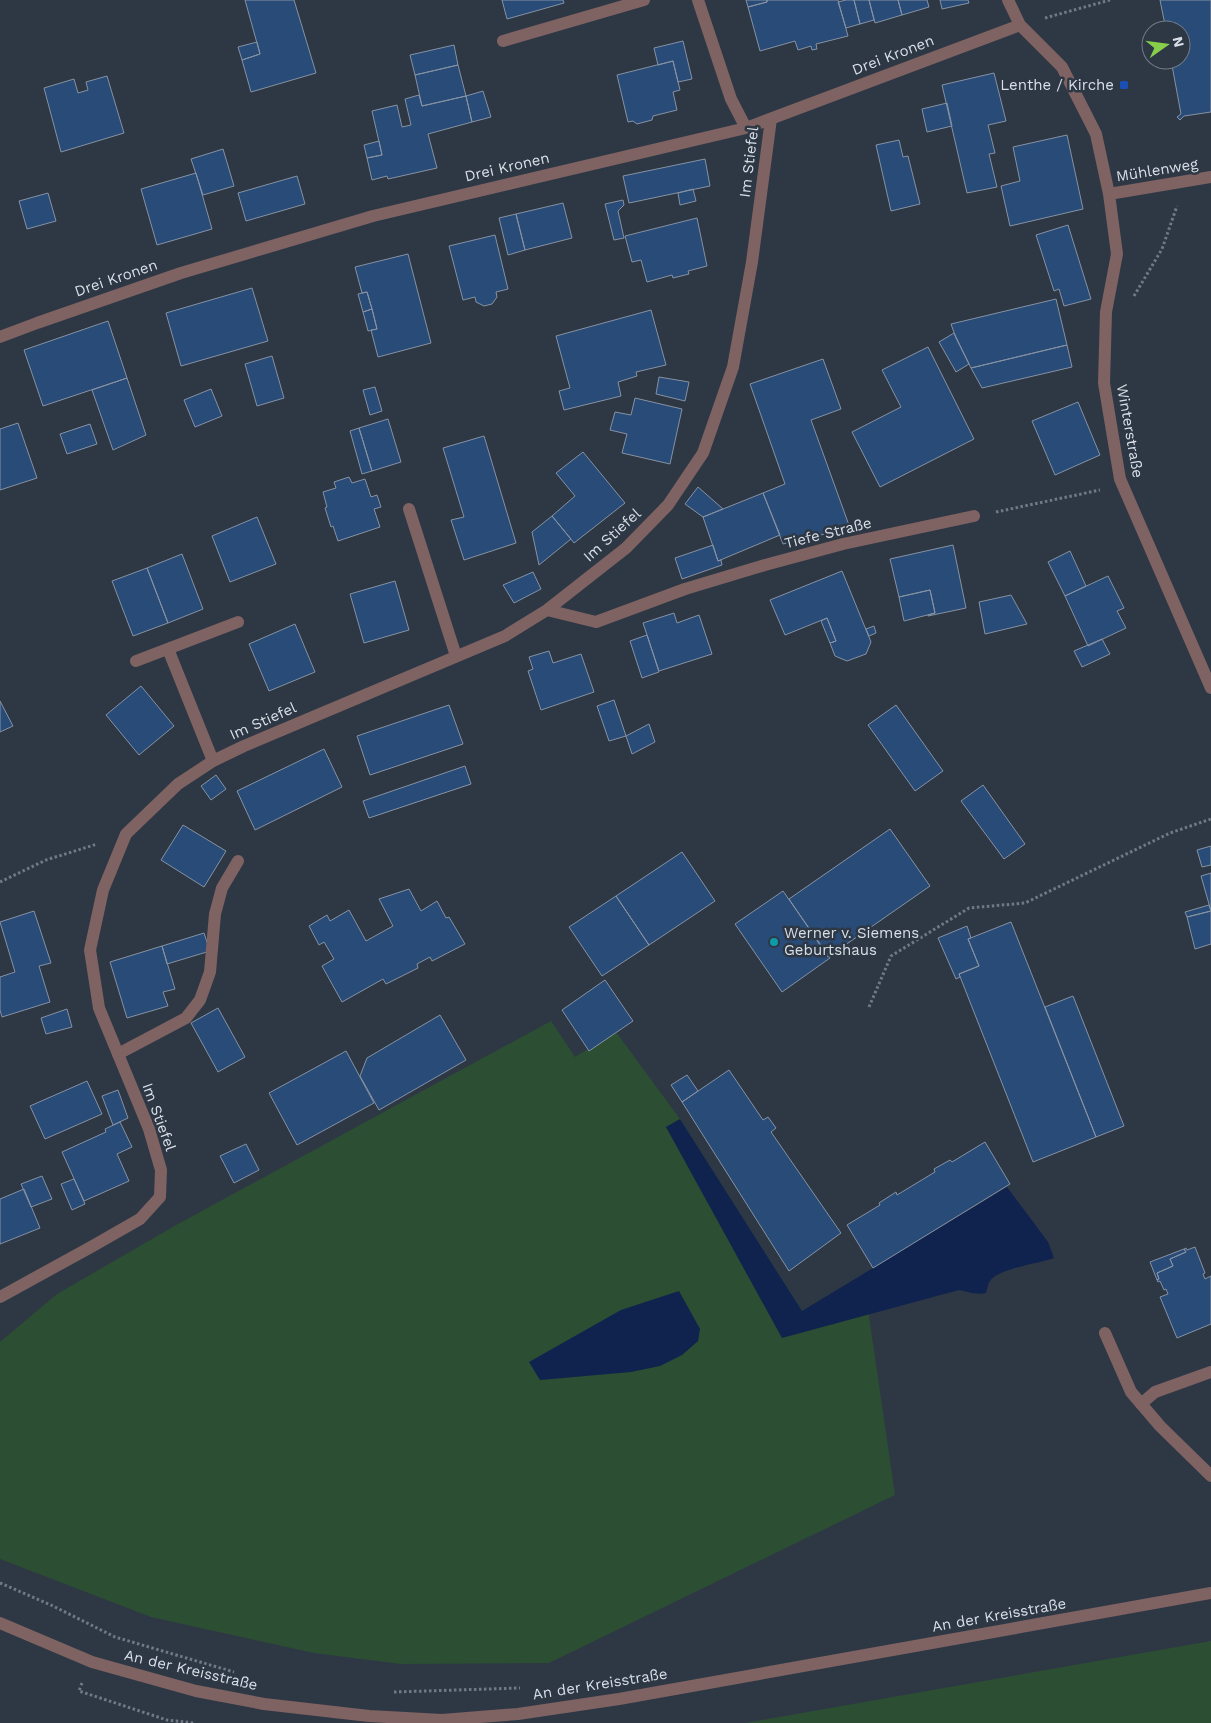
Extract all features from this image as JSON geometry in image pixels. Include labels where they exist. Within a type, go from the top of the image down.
[{"type":"street","points":[[503,41],[644,0]]},
{"type":"street","points":[[698,0],[731,99],[746,128]]},
{"type":"street","name":"Winterstraße","points":[[1008,0],[1020,25],[1062,67],[1096,134],[1109,194],[1117,254],[1106,312],[1104,383],[1120,479],[1211,688]]},
{"type":"street","name":"Drei Kronen","points":[[0,337],[37,322],[181,273],[373,216],[746,128],[1020,25]]},
{"type":"street","name":"Im Stiefel","points":[[0,1297],[92,1247],[140,1218],[160,1196],[161,1170],[149,1129],[99,1008],[90,950],[102,890],[126,834],[178,784],[213,761],[244,746],[505,636],[547,610],[626,548],[668,505],[703,453],[732,367],[752,262],[771,119]]},
{"type":"street","name":"Mühlenweg","points":[[1109,194],[1211,177]]},
{"type":"street","points":[[409,509],[456,656]]},
{"type":"street","name":"Tiefe Straße","points":[[547,610],[596,622],[685,589],[765,565],[843,544],[974,516]]},
{"type":"street","points":[[136,660],[238,622]]},
{"type":"street","points":[[168,649],[213,761]]},
{"type":"street","points":[[118,1054],[186,1018],[195,1009],[206,988],[210,972],[215,914],[218,901],[222,888],[238,861]]},
{"type":"street","points":[[1105,1333],[1131,1392],[1160,1426],[1211,1476]]},
{"type":"street","points":[[1141,1404],[1155,1392],[1211,1372]]},
{"type":"street","name":"An der Kreisstraße","points":[[0,1623],[92,1662],[196,1691],[264,1704],[369,1719],[442,1720],[537,1711],[629,1697],[1211,1593]]},
{"type":"path","points":[[1020,25],[1110,0]]},
{"type":"path","points":[[1106,312],[1136,295],[1162,249],[1186,182]]},
{"type":"path","points":[[974,516],[1100,490],[1120,479]]},
{"type":"path","points":[[869,1007],[891,956],[969,908],[1026,903],[1170,832],[1211,819]]},
{"type":"path","points":[[0,882],[46,860],[126,834]]},
{"type":"path","points":[[0,1582],[115,1637],[242,1675]]},
{"type":"path","points":[[388,1692],[521,1688]]},
{"type":"green space","points":[[551,1021],[575,1057],[616,1032],[680,1119],[802,1311],[863,1275],[895,1495],[549,1663],[401,1664],[314,1653],[151,1617],[0,1559],[0,1342],[57,1294],[178,1224]]},
{"type":"green space","points":[[1211,1641],[1211,1723],[745,1723]]},
{"type":"water","points":[[680,1119],[802,1311],[1007,1187],[1048,1242],[1054,1258],[1002,1273],[990,1281],[986,1293],[959,1290],[782,1338],[666,1127]]},
{"type":"water","points":[[679,1291],[700,1329],[698,1341],[682,1355],[660,1366],[631,1372],[540,1380],[529,1362],[621,1310]]},
{"type":"building","points":[[245,0],[294,0],[316,73],[251,92],[242,60],[260,54]]},
{"type":"building","points":[[502,0],[563,0],[564,3],[507,19]]},
{"type":"building","points":[[746,0],[767,0],[767,2],[748,7]]},
{"type":"building","points":[[767,0],[838,0],[848,36],[816,44],[817,49],[812,50],[811,46],[798,50],[795,41],[760,51],[748,7],[767,2]]},
{"type":"building","points":[[854,0],[860,24],[846,28],[838,2]]},
{"type":"building","points":[[854,0],[869,0],[874,20],[860,24]]},
{"type":"building","points":[[869,0],[898,0],[902,15],[875,23]]},
{"type":"building","points":[[898,0],[927,0],[929,7],[902,15]]},
{"type":"building","points":[[940,0],[968,0],[969,3],[942,9]]},
{"type":"building","points":[[1160,0],[1211,0],[1211,112],[1184,116],[1180,120],[1177,117],[1181,114],[1173,70],[1191,70],[1191,20],[1164,20]]},
{"type":"building","points":[[683,41],[692,79],[678,82],[673,61],[658,65],[654,48]]},
{"type":"building","points":[[257,42],[260,54],[242,60],[238,47]]},
{"type":"building","points":[[454,45],[458,65],[415,75],[410,55]]},
{"type":"building","points":[[673,61],[680,90],[673,92],[677,110],[653,116],[652,120],[637,124],[633,121],[628,122],[617,75]]},
{"type":"building","points":[[458,65],[466,96],[422,106],[415,75]]},
{"type":"building","points":[[994,73],[1006,121],[988,125],[995,153],[989,154],[997,187],[967,193],[942,85]]},
{"type":"building","points":[[107,76],[124,133],[61,152],[44,88],[74,79],[78,93],[88,90],[86,82]]},
{"type":"building","points":[[483,91],[491,117],[472,122],[466,96]]},
{"type":"building","points":[[419,95],[422,106],[466,96],[472,122],[428,134],[437,168],[388,179],[387,176],[372,180],[367,158],[382,155],[372,111],[397,105],[402,127],[411,125],[405,99]]},
{"type":"building","points":[[947,103],[952,126],[927,132],[922,109]]},
{"type":"building","points":[[1067,135],[1083,209],[1010,226],[1001,186],[1020,181],[1013,147]]},
{"type":"building","points":[[899,140],[903,157],[908,156],[920,204],[891,211],[876,145]]},
{"type":"building","points":[[379,141],[382,155],[367,158],[364,145]]},
{"type":"building","points":[[223,149],[234,186],[203,195],[191,159]]},
{"type":"building","points":[[705,159],[710,186],[629,203],[623,176]]},
{"type":"building","points":[[196,173],[212,229],[157,245],[141,189]]},
{"type":"building","points":[[297,176],[305,204],[246,221],[238,193]]},
{"type":"building","points":[[693,189],[696,201],[680,205],[678,193]]},
{"type":"building","points":[[48,193],[56,221],[27,229],[19,201]]},
{"type":"building","points":[[623,200],[624,205],[618,211],[624,238],[614,240],[605,204]]},
{"type":"building","points":[[563,203],[572,238],[525,250],[516,214]]},
{"type":"building","points":[[516,214],[525,250],[508,255],[499,218]]},
{"type":"building","points":[[697,218],[707,266],[688,271],[689,274],[673,278],[672,275],[647,282],[641,260],[632,262],[625,236]]},
{"type":"building","points":[[1068,225],[1091,299],[1064,306],[1059,289],[1054,291],[1036,235]]},
{"type":"building","points":[[495,235],[508,289],[496,292],[497,297],[492,304],[484,306],[476,302],[475,297],[463,300],[449,246]]},
{"type":"building","points":[[408,254],[431,343],[378,357],[371,330],[377,329],[372,309],[367,292],[362,293],[355,267]]},
{"type":"building","points":[[252,288],[268,341],[181,366],[166,313]]},
{"type":"building","points":[[367,292],[372,309],[363,312],[358,294]]},
{"type":"building","points":[[1056,299],[1067,345],[971,368],[951,324]]},
{"type":"building","points":[[372,309],[377,329],[368,331],[363,312]]},
{"type":"building","points":[[651,310],[666,365],[636,372],[637,376],[618,382],[621,396],[564,410],[559,391],[570,388],[556,336]]},
{"type":"building","points":[[108,321],[127,378],[43,406],[24,350]]},
{"type":"building","points":[[954,333],[969,364],[956,372],[939,342]]},
{"type":"building","points":[[1067,345],[1072,367],[982,388],[971,368]]},
{"type":"building","points":[[928,347],[974,439],[880,487],[852,432],[901,407],[882,370]]},
{"type":"building","points":[[272,356],[284,398],[257,406],[245,364]]},
{"type":"building","points":[[823,359],[841,409],[811,420],[850,528],[783,544],[763,493],[785,484],[750,384]]},
{"type":"building","points":[[659,377],[689,382],[685,401],[656,394]]},
{"type":"building","points":[[127,378],[146,435],[113,450],[92,390]]},
{"type":"building","points":[[375,387],[382,411],[370,415],[363,390]]},
{"type":"building","points":[[211,389],[222,416],[195,427],[184,400]]},
{"type":"building","points":[[635,398],[682,409],[670,464],[622,453],[627,434],[610,430],[615,412],[631,415]]},
{"type":"building","points":[[1078,402],[1100,455],[1055,475],[1032,421]]},
{"type":"building","points":[[388,419],[401,462],[372,471],[359,428]]},
{"type":"building","points":[[18,423],[37,478],[0,490],[0,429]]},
{"type":"building","points":[[90,424],[97,444],[67,454],[60,434]]},
{"type":"building","points":[[359,428],[372,471],[362,474],[350,431]]},
{"type":"building","points":[[484,436],[516,543],[464,560],[451,520],[464,517],[443,448]]},
{"type":"building","points":[[583,452],[625,503],[574,543],[552,516],[575,496],[556,473]]},
{"type":"building","points":[[349,477],[352,483],[365,479],[371,497],[377,495],[381,507],[374,509],[380,527],[338,541],[325,508],[327,507],[323,492],[336,488],[334,482]]},
{"type":"building","points":[[698,487],[723,509],[703,517],[685,504]]},
{"type":"building","points":[[763,493],[780,535],[718,561],[703,517]]},
{"type":"building","points":[[552,516],[571,539],[539,565],[532,532]]},
{"type":"building","points":[[257,517],[276,564],[230,582],[212,536]]},
{"type":"building","points":[[713,545],[718,561],[721,560],[722,565],[682,579],[675,558]]},
{"type":"building","points":[[953,545],[966,608],[928,616],[935,613],[930,590],[899,597],[890,559]]},
{"type":"building","points":[[1070,551],[1086,586],[1065,596],[1048,562]]},
{"type":"building","points":[[182,554],[203,609],[168,623],[147,568]]},
{"type":"building","points":[[147,568],[168,623],[133,636],[112,581]]},
{"type":"building","points":[[842,571],[871,642],[866,654],[847,661],[835,656],[830,643],[836,641],[827,618],[785,635],[770,600]]},
{"type":"building","points":[[533,572],[541,589],[514,603],[503,585]]},
{"type":"building","points":[[1108,576],[1124,608],[1117,611],[1126,628],[1088,646],[1065,596]]},
{"type":"building","points":[[395,581],[409,630],[364,643],[350,594]]},
{"type":"building","points":[[930,590],[935,613],[904,621],[899,597]]},
{"type":"building","points":[[1011,595],[1027,624],[985,634],[979,602]]},
{"type":"building","points":[[674,613],[677,623],[699,615],[712,654],[659,671],[643,623]]},
{"type":"building","points":[[827,618],[836,641],[830,643],[821,621]]},
{"type":"building","points":[[295,624],[315,672],[269,691],[249,644]]},
{"type":"building","points":[[874,626],[876,633],[869,636],[866,629]]},
{"type":"building","points":[[647,635],[659,672],[642,678],[630,641]]},
{"type":"building","points":[[1102,639],[1110,654],[1082,667],[1074,651]]},
{"type":"building","points":[[549,651],[553,663],[581,654],[594,692],[541,710],[528,671],[533,669],[529,657]]},
{"type":"building","points":[[141,686],[174,726],[139,755],[106,715]]},
{"type":"building","points":[[614,700],[626,736],[609,741],[597,706]]},
{"type":"building","points":[[0,701],[13,726],[0,732]]},
{"type":"building","points":[[449,705],[463,744],[370,775],[357,736]]},
{"type":"building","points":[[896,705],[943,771],[915,791],[868,725]]},
{"type":"building","points":[[649,724],[655,742],[632,754],[626,736]]},
{"type":"building","points":[[324,749],[342,787],[255,830],[237,791]]},
{"type":"building","points":[[465,766],[471,784],[369,818],[363,801]]},
{"type":"building","points":[[216,775],[226,789],[211,800],[201,786]]},
{"type":"building","points":[[983,785],[1025,844],[1004,859],[961,801]]},
{"type":"building","points":[[183,825],[226,851],[204,887],[161,860]]},
{"type":"building","points":[[890,829],[930,886],[828,957],[789,899]]},
{"type":"building","points":[[1211,846],[1211,865],[1202,867],[1197,850]]},
{"type":"building","points":[[682,852],[715,901],[649,945],[616,896]]},
{"type":"building","points":[[1211,873],[1211,911],[1201,876]]},
{"type":"building","points":[[409,889],[421,911],[437,901],[446,918],[449,917],[465,944],[432,961],[430,957],[417,964],[418,968],[386,984],[383,979],[342,1002],[322,966],[334,959],[324,942],[319,945],[309,926],[327,915],[330,921],[349,910],[366,941],[393,926],[379,899]]},
{"type":"building","points":[[783,891],[830,958],[782,992],[735,924]]},
{"type":"building","points":[[616,896],[649,945],[602,976],[569,927]]},
{"type":"building","points":[[1209,905],[1211,911],[1187,917],[1185,912]]},
{"type":"building","points":[[34,911],[51,963],[39,966],[50,1002],[2,1017],[0,1010],[0,977],[15,972],[0,922]]},
{"type":"building","points":[[1211,911],[1211,944],[1195,949],[1187,917]]},
{"type":"building","points":[[1011,922],[1096,1137],[1033,1162],[959,974],[979,966],[968,939]]},
{"type":"building","points":[[967,926],[971,938],[968,939],[979,966],[959,974],[960,977],[956,979],[938,938]]},
{"type":"building","points":[[204,933],[210,951],[167,964],[162,946]]},
{"type":"building","points":[[162,946],[175,989],[163,992],[168,1006],[127,1018],[110,962]]},
{"type":"building","points":[[605,980],[633,1021],[589,1051],[562,1010]]},
{"type":"building","points":[[1073,996],[1124,1126],[1096,1137],[1045,1007]]},
{"type":"building","points":[[218,1008],[245,1057],[218,1072],[191,1023]]},
{"type":"building","points":[[67,1009],[72,1027],[46,1034],[41,1018]]},
{"type":"building","points":[[440,1015],[466,1060],[379,1110],[360,1076],[367,1058]]},
{"type":"building","points":[[346,1051],[374,1103],[297,1145],[269,1093]]},
{"type":"building","points":[[729,1070],[763,1120],[768,1117],[776,1128],[771,1132],[841,1233],[789,1271],[682,1102]]},
{"type":"building","points":[[687,1075],[698,1091],[682,1102],[671,1085]]},
{"type":"building","points":[[87,1081],[102,1114],[45,1139],[30,1106]]},
{"type":"building","points":[[118,1090],[128,1118],[113,1125],[102,1096]]},
{"type":"building","points":[[120,1122],[132,1147],[117,1154],[129,1181],[84,1201],[62,1152],[106,1132],[105,1129]]},
{"type":"building","points":[[985,1142],[1010,1184],[873,1268],[847,1225],[880,1205],[879,1203],[896,1192],[897,1195],[935,1172],[934,1169],[950,1160],[952,1162]]},
{"type":"building","points":[[246,1144],[259,1170],[234,1183],[220,1156]]},
{"type":"building","points":[[42,1176],[52,1199],[31,1207],[21,1184]]},
{"type":"building","points":[[74,1179],[85,1204],[72,1210],[61,1184]]},
{"type":"building","points":[[24,1189],[40,1228],[0,1244],[0,1199]]},
{"type":"building","points":[[1195,1247],[1205,1273],[1203,1274],[1205,1279],[1211,1276],[1211,1324],[1177,1338],[1160,1297],[1168,1294],[1160,1281],[1158,1282],[1157,1273],[1173,1266],[1170,1259],[1186,1252],[1184,1249],[1186,1248],[1187,1250]]},
{"type":"building","points":[[1184,1249],[1186,1252],[1170,1259],[1173,1266],[1157,1273],[1159,1279],[1157,1280],[1150,1262]]},
{"type":"place","name":"Lenthe / Kirche","points":[[1124,85]]},
{"type":"place","name":"Werner v. Siemens Geburtshaus","points":[[774,942]]}]
